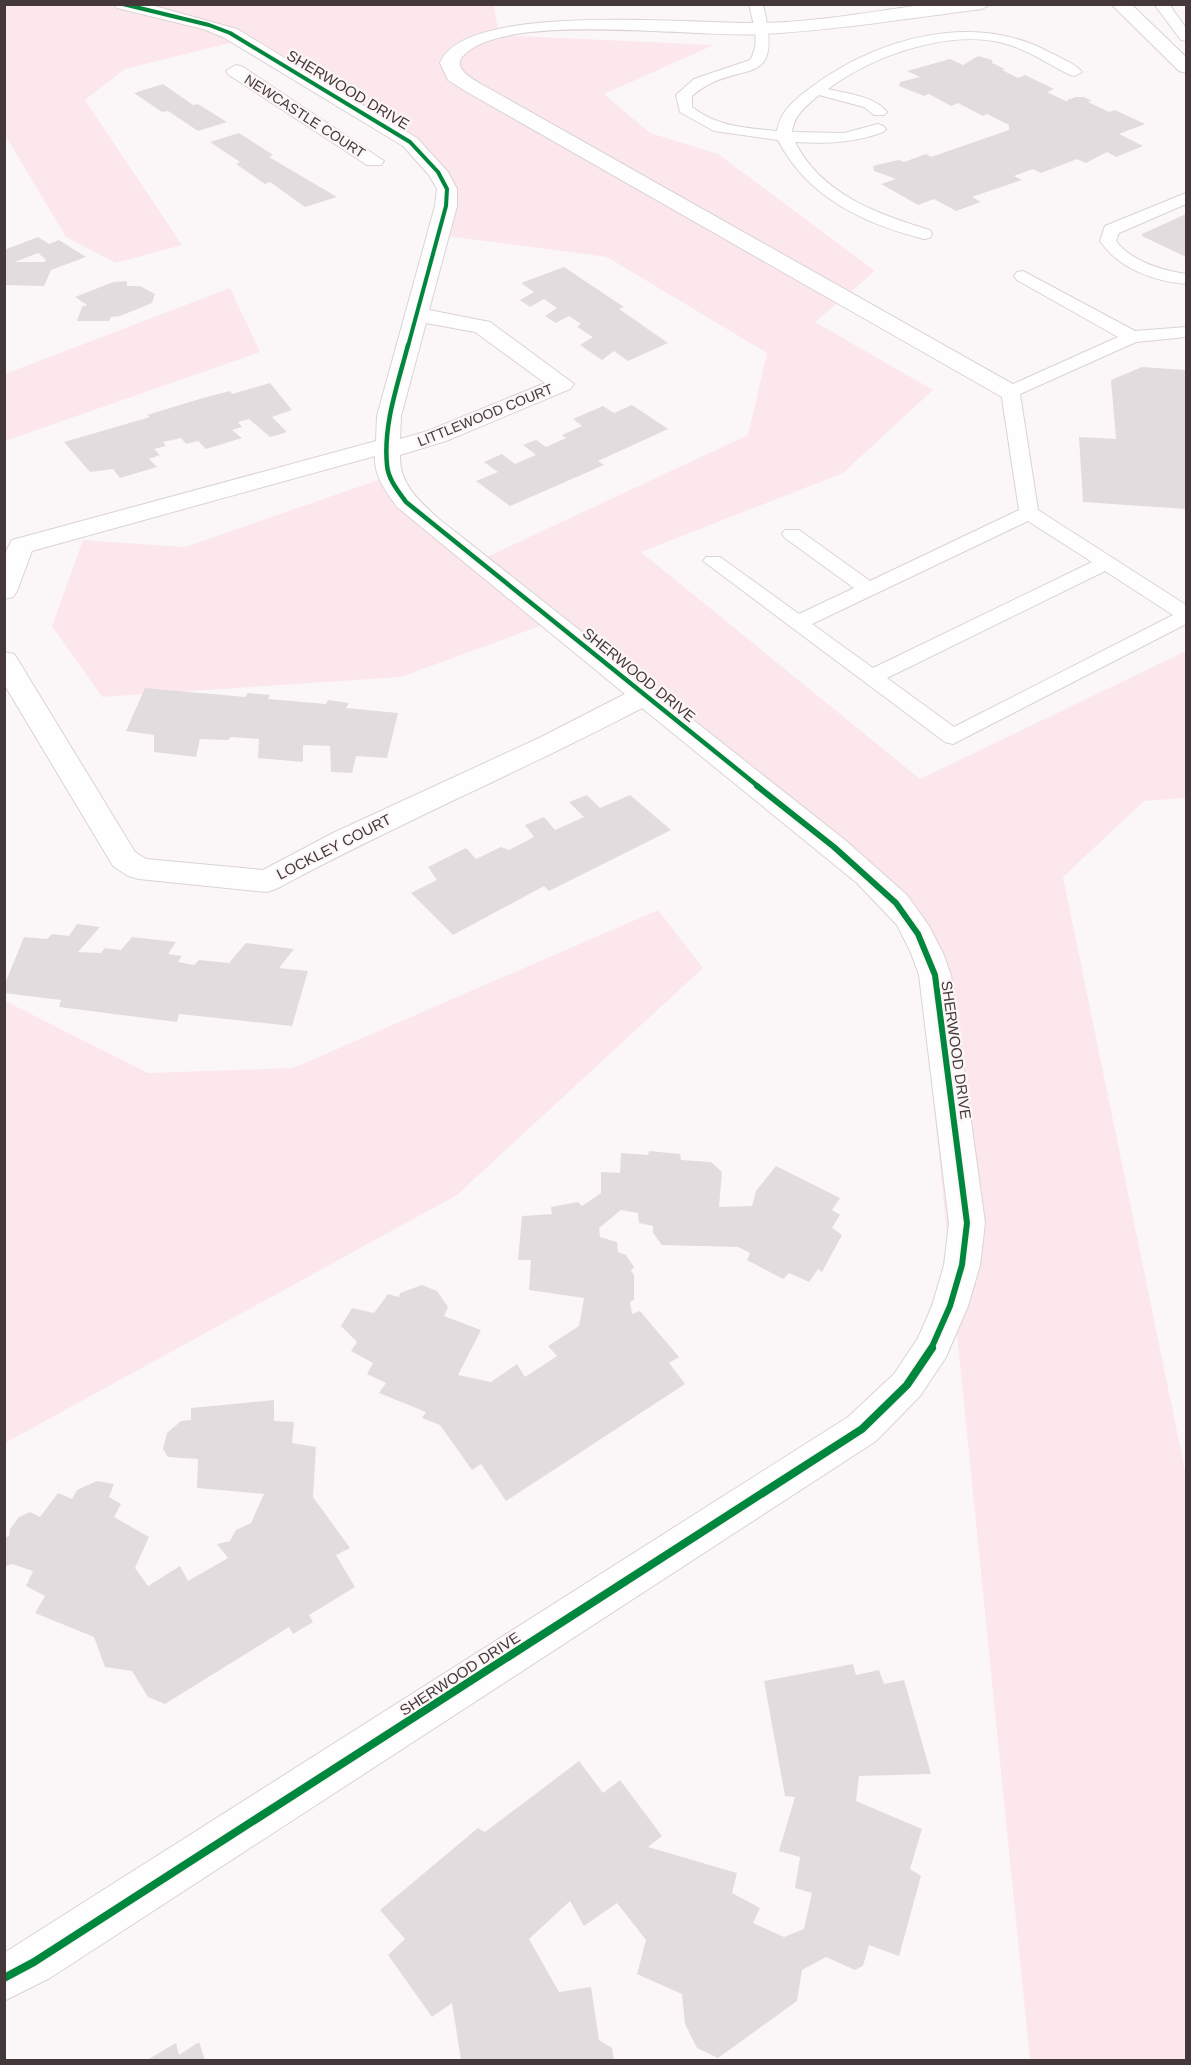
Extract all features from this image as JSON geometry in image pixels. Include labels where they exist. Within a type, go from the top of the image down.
[{"type":"street","name":"SHERWOOD DRIVE","points":[[4,1978],[64,1943],[862,1429],[906,1385],[933,1346],[953,1296],[962,1265],[967,1222],[934,975],[926,946],[911,920],[893,898],[834,847],[439,532],[406,502],[394,485],[387,466],[389,416],[446,206],[447,189],[426,156],[410,141],[230,33],[208,24],[123,4]]},
{"type":"street","points":[[982,4],[763,29],[561,24],[524,26],[469,41],[453,54],[450,63],[455,76],[474,88],[1010,392]]},
{"type":"street","points":[[1120,4],[1186,67]]},
{"type":"street","name":"NEWCASTLE COURT","points":[[236,71],[327,128],[374,161]]},
{"type":"street","points":[[327,128],[366,115]]},
{"type":"street","name":"LITTLEWOOD COURT","points":[[388,448],[438,436],[562,384],[482,327],[416,314]]},
{"type":"street","points":[[4,591],[21,546],[388,448]]},
{"type":"street","name":"LOCKLEY COURT","points":[[4,660],[124,859],[139,869],[267,881],[344,840],[551,744],[645,695]]},
{"type":"lane","points":[[756,4],[763,29],[764,54],[756,63],[694,83],[684,95],[685,109],[700,122],[723,130],[838,138],[863,135],[878,129]]},
{"type":"lane","points":[[1161,4],[1186,37]]},
{"type":"lane","points":[[924,234],[865,214],[830,193],[805,172],[790,150],[784,136],[784,124],[791,112],[842,71],[867,59],[931,41],[968,35],[1018,42],[1075,72]]},
{"type":"lane","points":[[816,90],[869,104],[879,112]]},
{"type":"lane","points":[[1186,198],[1111,230],[1108,242],[1113,251],[1163,277],[1186,279]]},
{"type":"lane","points":[[1023,276],[1132,337]]},
{"type":"lane","points":[[713,561],[953,737],[1186,615],[1029,513],[1010,392],[1132,337],[1186,332]]},
{"type":"lane","points":[[797,622],[1029,513]]},
{"type":"lane","points":[[792,534],[868,589]]},
{"type":"lane","points":[[872,677],[1106,563]]},
{"type":"shaded area","points":[[5,5],[494,5],[499,35],[714,45],[604,94],[650,133],[718,154],[875,271],[815,322],[933,390],[843,473],[641,552],[920,779],[1186,651],[1186,798],[1144,801],[1063,877],[1186,1475],[1186,2060],[1030,2060],[916,927],[548,623],[401,677],[102,697],[52,626],[83,540],[185,547],[384,478],[478,561],[748,435],[767,353],[607,257],[439,235],[436,166],[242,40],[125,69],[85,100],[182,245],[116,263],[66,237],[5,135]]},
{"type":"shaded area","points":[[230,288],[260,352],[5,441],[5,374]]},
{"type":"shaded area","points":[[658,910],[703,968],[457,1195],[5,1443],[5,1001],[148,1073],[293,1068]]},
{"type":"building","points":[[978,56],[992,60],[992,63],[1005,69],[1002,70],[1018,78],[1025,75],[1054,89],[1047,92],[1068,102],[1067,100],[1076,97],[1084,97],[1092,101],[1088,102],[1109,112],[1115,110],[1145,124],[1119,134],[1143,146],[1116,157],[1107,152],[1086,163],[1077,159],[1041,173],[1033,169],[1014,176],[1022,180],[972,197],[981,202],[956,211],[934,199],[918,205],[881,184],[896,179],[874,171],[873,167],[876,165],[899,160],[904,162],[926,154],[931,157],[1009,130],[1009,125],[987,114],[983,116],[958,103],[951,106],[929,94],[924,96],[899,86],[900,82],[920,77],[907,71],[950,59],[963,65]]},
{"type":"building","points":[[163,84],[193,105],[198,104],[227,122],[198,131],[168,111],[162,112],[134,93]]},
{"type":"building","points":[[239,133],[273,155],[269,157],[337,197],[305,207],[270,182],[265,184],[236,164],[240,162],[210,142]]},
{"type":"building","points":[[1186,214],[1186,257],[1142,236],[1142,234]]},
{"type":"building","points":[[38,237],[49,244],[59,240],[86,257],[51,270],[44,286],[4,285],[4,250]],"holes":[[[38,253],[46,260],[44,262],[15,262]]]},
{"type":"building","points":[[564,267],[624,307],[619,309],[668,343],[628,361],[614,351],[602,360],[580,345],[593,337],[577,327],[581,324],[569,316],[556,323],[545,316],[557,308],[544,299],[530,307],[520,300],[534,292],[521,283]]},
{"type":"building","points":[[127,281],[127,286],[140,286],[155,294],[152,303],[120,316],[111,317],[109,321],[77,321],[82,307],[87,305],[75,297],[113,282]]},
{"type":"building","points":[[1142,367],[1186,370],[1186,509],[1083,502],[1079,437],[1116,439],[1111,380]]},
{"type":"building","points":[[270,383],[292,410],[272,417],[287,432],[278,435],[270,437],[249,419],[238,422],[242,427],[232,430],[242,438],[206,449],[198,441],[186,444],[181,438],[163,442],[166,446],[154,449],[160,455],[149,459],[157,467],[120,478],[113,469],[90,472],[64,442],[150,417],[147,415],[203,398],[230,391],[232,394]]},
{"type":"building","points":[[632,405],[668,429],[598,461],[604,465],[510,506],[476,481],[498,472],[484,462],[502,454],[515,464],[536,455],[523,445],[536,440],[546,447],[566,438],[562,435],[582,426],[573,419],[603,406],[614,413]]},
{"type":"building","points":[[145,688],[245,697],[248,693],[270,695],[268,699],[326,704],[328,700],[349,703],[346,708],[398,713],[387,758],[356,756],[352,773],[331,772],[330,746],[303,745],[303,762],[258,758],[259,739],[231,737],[228,740],[200,739],[196,757],[154,752],[154,735],[126,731]]},
{"type":"building","points":[[587,795],[600,808],[630,795],[671,830],[549,891],[544,886],[453,935],[411,893],[437,880],[428,867],[466,848],[476,859],[501,847],[509,850],[534,837],[525,825],[544,817],[555,830],[584,817],[569,802]]},
{"type":"building","points":[[77,924],[100,927],[78,952],[101,953],[105,948],[121,950],[132,937],[176,942],[168,954],[182,956],[178,962],[194,965],[199,960],[229,963],[246,943],[294,949],[279,968],[308,971],[292,1026],[179,1014],[177,1022],[59,1007],[61,1000],[4,993],[4,986],[24,937],[47,939],[52,934],[69,936]]},
{"type":"building","points":[[649,1151],[680,1154],[681,1160],[711,1162],[722,1172],[719,1207],[752,1206],[756,1191],[776,1166],[840,1198],[832,1210],[840,1215],[832,1228],[842,1235],[822,1272],[818,1269],[809,1282],[789,1273],[783,1279],[747,1260],[750,1253],[738,1247],[662,1245],[653,1233],[653,1226],[639,1223],[638,1213],[621,1210],[599,1228],[600,1237],[617,1242],[618,1252],[626,1255],[634,1267],[631,1271],[634,1275],[634,1300],[630,1302],[632,1314],[640,1311],[679,1357],[669,1363],[685,1384],[506,1501],[481,1464],[472,1470],[440,1425],[422,1418],[426,1412],[379,1393],[386,1383],[367,1374],[373,1363],[351,1351],[357,1342],[341,1326],[352,1308],[374,1313],[388,1294],[399,1297],[400,1293],[422,1285],[437,1291],[448,1307],[444,1316],[481,1330],[458,1375],[491,1382],[517,1364],[525,1377],[557,1356],[548,1346],[579,1326],[584,1298],[529,1290],[531,1260],[518,1260],[522,1216],[552,1214],[551,1207],[578,1202],[582,1206],[601,1193],[601,1172],[620,1173],[621,1153],[648,1155]]},
{"type":"building","points":[[274,1400],[274,1421],[294,1422],[292,1443],[316,1447],[313,1497],[350,1548],[336,1555],[355,1587],[309,1615],[313,1622],[293,1634],[289,1627],[165,1704],[148,1697],[132,1671],[105,1667],[94,1637],[35,1613],[45,1596],[26,1586],[33,1571],[12,1564],[4,1567],[4,1538],[9,1536],[10,1529],[19,1517],[30,1512],[40,1517],[58,1493],[72,1499],[77,1490],[97,1481],[114,1484],[109,1497],[121,1504],[114,1517],[149,1537],[135,1568],[148,1586],[180,1566],[188,1581],[228,1558],[217,1544],[230,1541],[236,1530],[251,1523],[264,1494],[197,1488],[198,1459],[168,1457],[163,1449],[167,1433],[181,1421],[191,1420],[191,1408]]},
{"type":"building","points":[[853,1664],[856,1675],[879,1670],[884,1684],[904,1680],[931,1774],[859,1776],[856,1801],[922,1829],[910,1869],[921,1876],[899,1956],[869,1945],[863,1966],[855,1970],[826,1957],[802,1970],[797,2001],[718,2058],[697,2048],[685,2024],[682,1994],[637,1974],[646,1940],[617,1903],[584,1926],[570,1901],[529,1939],[559,1992],[591,1987],[599,2040],[612,2048],[614,2060],[461,2060],[452,2003],[432,2017],[388,1955],[405,1939],[380,1910],[478,1828],[485,1832],[579,1761],[603,1793],[620,1780],[662,1836],[648,1847],[737,1873],[732,1893],[760,1908],[753,1923],[784,1937],[804,1929],[812,1893],[795,1888],[800,1857],[779,1851],[795,1797],[785,1796],[764,1681]]},
{"type":"building","points":[[199,2042],[205,2060],[147,2060],[176,2043],[179,2055]]},
{"type":"cycle path","points":[[4,1978],[34,1962],[862,1429],[907,1385],[933,1346],[950,1306],[962,1265],[967,1223],[935,975],[927,953],[908,917],[882,889],[834,847],[430,524],[406,502],[394,485],[387,466],[389,416],[446,206],[447,189],[438,172],[410,142],[230,33],[209,25],[123,4]]}]
